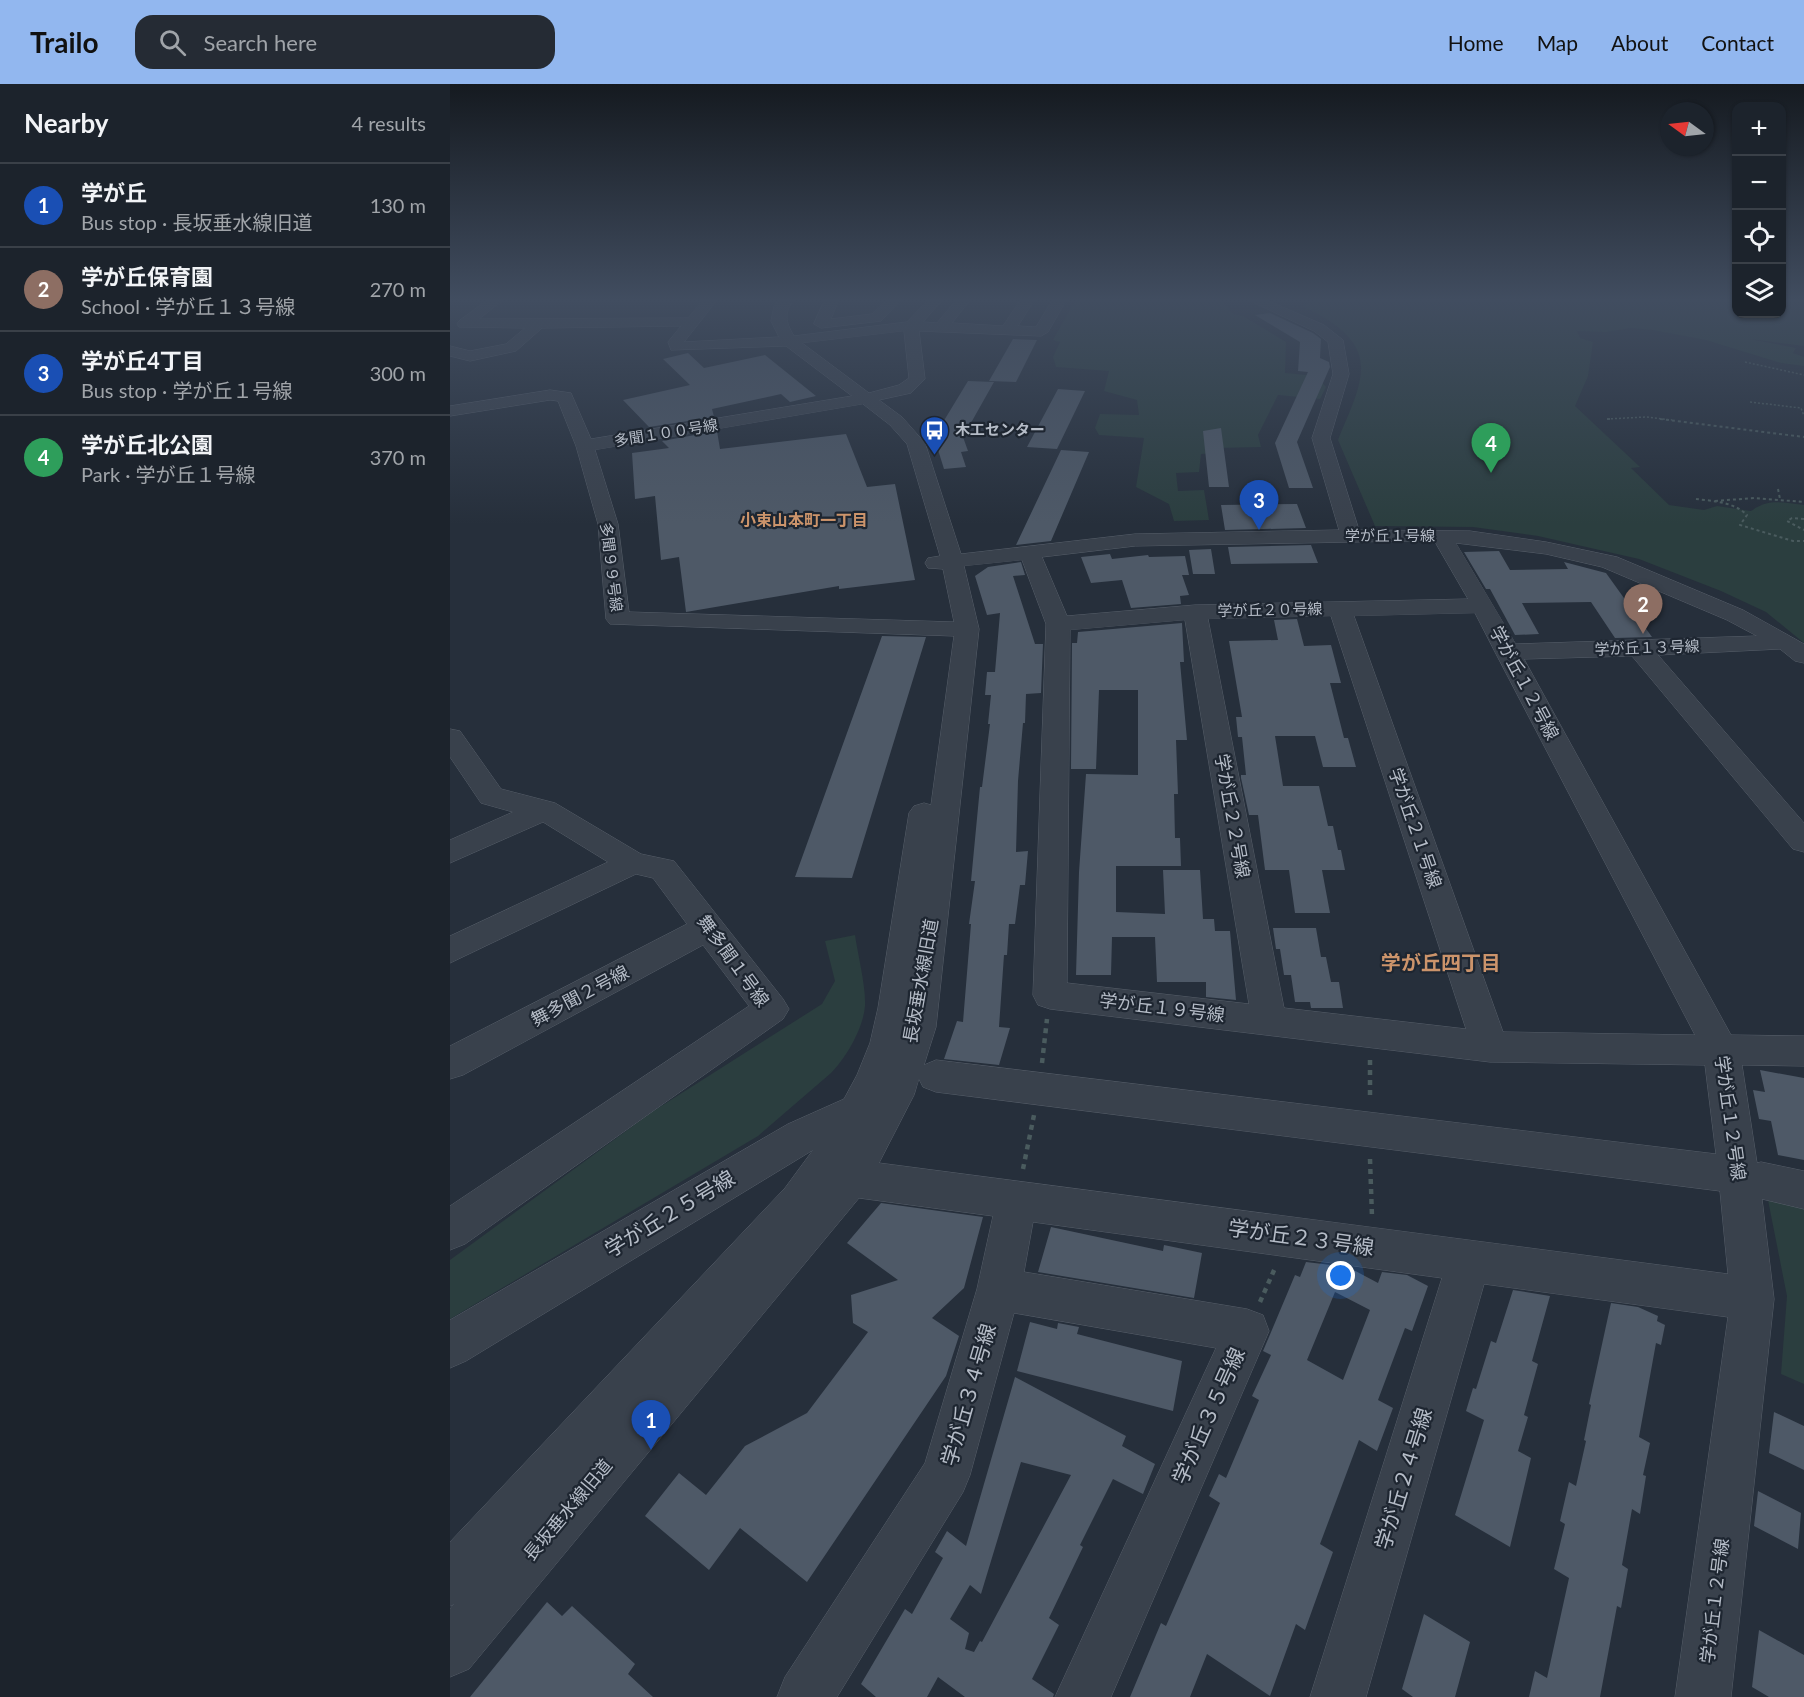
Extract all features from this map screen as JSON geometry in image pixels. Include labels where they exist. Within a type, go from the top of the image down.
[{"type":"street","name":"長坂垂水線旧道","points":[[450,1650],[850,1178],[895,1095],[918,1027],[957,629],[944,562],[903,447],[889,429],[860,400],[830,374]]},
{"type":"street","name":"多聞１００号線","points":[[585,446],[860,400],[904,389],[917,379],[916,374]]},
{"type":"street","points":[[1341,374],[1321,438],[1352,536]]},
{"type":"street","name":"多聞９９号線","points":[[450,411],[550,395],[565,397],[585,446],[608,524],[618,619],[957,629]]},
{"type":"street","name":"学が丘１号線","points":[[944,562],[1135,540],[1352,536],[1478,538],[1546,548],[1609,562],[1735,615],[1795,649]]},
{"type":"street","name":"学が丘１２号線","points":[[1441,536],[1483,606],[1721,1050],[1739,1175],[1752,1299],[1703,1697]]},
{"type":"street","name":"学が丘１９号線","points":[[1029,551],[1058,624],[1050,995],[1491,1047],[1804,1051]]},
{"type":"street","name":"学が丘２０号線","points":[[1058,624],[1195,612],[1483,606]]},
{"type":"street","name":"学が丘２１号線","points":[[1340,609],[1491,1047]]},
{"type":"street","name":"学が丘２２号線","points":[[1195,612],[1269,1020]]},
{"type":"street","name":"長坂垂水線旧道","points":[[450,1580],[799,1201],[837,1149],[874,1080],[888,1043],[896,1008],[948,645],[957,629]]},
{"type":"street","name":"学が丘１３号線","points":[[1507,652],[1795,649]]},
{"type":"street","points":[[1639,650],[1804,842]]},
{"type":"street","name":"舞多聞１号線","points":[[450,737],[491,796],[542,812],[545,810],[633,863],[663,869],[771,1009],[450,1230]]},
{"type":"street","points":[[450,852],[542,812]]},
{"type":"street","points":[[450,950],[633,863]]},
{"type":"street","name":"舞多聞２号線","points":[[450,1064],[709,927]]},
{"type":"street","points":[[936,1076],[1720,1173]]},
{"type":"street","name":"学が丘２５号線","points":[[450,1345],[802,1136],[895,1095]]},
{"type":"street","name":"学が丘２３号線","points":[[850,1178],[1752,1299]]},
{"type":"street","points":[[1761,1180],[1804,1190]]},
{"type":"street","name":"学が丘３４号線","points":[[805,1697],[946,1475],[999,1289],[1017,1199]]},
{"type":"street","name":"学が丘２４号線","points":[[1338,1697],[1469,1261]]},
{"type":"street","name":"学が丘３５号線","points":[[999,1289],[1247,1331],[1083,1697]]},
{"type":"path","points":[[1750,402],[1801,408],[1804,416]]},
{"type":"path","points":[[1681,416],[1681,422]]},
{"type":"path","points":[[1607,419],[1646,417],[1804,437]]},
{"type":"path","points":[[1778,489],[1780,500]]},
{"type":"path","points":[[1712,501],[1754,498],[1804,502]]},
{"type":"path","points":[[1696,499],[1743,510],[1747,515],[1740,525],[1793,541],[1804,541]]},
{"type":"path","points":[[1804,519],[1792,518],[1787,521],[1804,530]]},
{"type":"path","points":[[1247,1331],[1289,1237]]},
{"type":"shaded area","points":[[1108,374],[1298,374],[1316,376],[1326,387],[1320,399],[1278,395],[1258,435],[1261,447],[1216,448],[1216,453],[1201,454],[1199,472],[1176,473],[1178,491],[1204,490],[1209,520],[1174,521],[1169,504],[1136,487],[1144,438],[1099,435],[1095,428],[1100,414],[1139,415],[1137,400],[1104,391]]},
{"type":"shaded area","points":[[1361,374],[1588,374],[1575,406],[1640,467],[1631,468],[1669,505],[1704,510],[1717,506],[1751,511],[1770,503],[1804,505],[1804,643],[1766,612],[1721,591],[1639,559],[1538,536],[1473,527],[1375,526],[1338,440],[1358,388]]},
{"type":"shaded area","points":[[855,935],[864,989],[864,1015],[853,1042],[831,1073],[758,1136],[450,1319],[450,1260],[652,1112],[822,1004],[835,981],[825,941]]},
{"type":"shaded area","points":[[1767,1195],[1804,1203],[1804,1384],[1781,1374],[1787,1296]]},
{"type":"building","points":[[679,374],[789,374],[816,396],[790,402],[781,394],[712,409],[714,417],[649,427],[623,400],[690,385]]},
{"type":"building","points":[[993,374],[1020,374],[1016,382],[989,381]]},
{"type":"building","points":[[1307,374],[1327,374],[1297,442],[1313,488],[1289,488],[1275,443]]},
{"type":"building","points":[[968,381],[994,382],[963,437],[968,451],[961,452],[966,467],[944,469],[934,437]]},
{"type":"building","points":[[1058,389],[1085,391],[1057,449],[1027,447]]},
{"type":"building","points":[[1221,428],[1229,487],[1209,487],[1203,431]]},
{"type":"building","points":[[717,431],[720,449],[846,434],[867,487],[895,484],[915,580],[839,589],[839,586],[686,612],[679,557],[661,560],[655,496],[635,499],[632,453],[669,448],[662,441]]},
{"type":"building","points":[[1061,450],[1089,452],[1051,541],[1016,545]]},
{"type":"building","points":[[1297,504],[1306,528],[1225,530],[1221,505]]},
{"type":"building","points":[[1311,545],[1318,563],[1231,564],[1228,547]]},
{"type":"building","points":[[1211,549],[1215,574],[1193,574],[1189,550]]},
{"type":"building","points":[[1499,551],[1510,570],[1568,569],[1564,562],[1606,573],[1652,637],[1615,638],[1591,602],[1522,603],[1539,634],[1515,635],[1490,589],[1486,589],[1464,552]]},
{"type":"building","points":[[1110,554],[1112,559],[1148,555],[1149,557],[1185,556],[1189,575],[1182,575],[1189,595],[1180,596],[1181,604],[1131,608],[1122,580],[1091,583],[1081,557]]},
{"type":"building","points":[[1021,562],[1025,575],[1013,576],[1035,644],[1043,644],[1041,693],[1026,694],[1018,781],[1016,852],[1028,851],[1025,885],[1020,885],[1015,924],[1009,924],[1007,955],[1004,955],[999,1027],[1010,1028],[999,1065],[944,1059],[957,1021],[963,1022],[971,924],[969,924],[975,881],[971,881],[980,787],[982,787],[990,724],[988,724],[991,695],[985,695],[987,672],[995,672],[1000,613],[987,615],[975,576],[988,567]]},
{"type":"building","points":[[1297,619],[1304,646],[1331,645],[1341,683],[1330,683],[1344,738],[1348,738],[1356,767],[1323,767],[1315,736],[1275,736],[1283,786],[1319,786],[1328,826],[1333,826],[1338,850],[1341,850],[1345,870],[1322,870],[1330,913],[1295,913],[1289,870],[1265,870],[1258,815],[1249,815],[1241,778],[1241,775],[1246,775],[1242,737],[1238,737],[1236,717],[1242,717],[1229,641],[1278,640],[1274,620]]},
{"type":"building","points":[[1182,623],[1184,662],[1180,662],[1187,740],[1176,740],[1178,794],[1174,794],[1175,838],[1180,838],[1181,866],[1116,866],[1116,912],[1165,914],[1163,870],[1200,870],[1203,919],[1214,919],[1215,931],[1230,931],[1236,1000],[1206,997],[1206,982],[1157,982],[1155,937],[1112,937],[1111,975],[1076,975],[1079,872],[1086,774],[1138,775],[1138,690],[1099,690],[1096,769],[1071,769],[1072,643],[1077,643],[1078,632]]},
{"type":"building","points":[[882,636],[926,637],[852,878],[795,877]]},
{"type":"building","points":[[1273,928],[1316,928],[1321,957],[1326,957],[1331,982],[1339,982],[1343,1008],[1311,1008],[1310,1002],[1295,1002],[1291,975],[1284,975],[1280,949],[1276,949]]},
{"type":"building","points":[[1760,1070],[1804,1078],[1804,1160],[1778,1155],[1771,1121],[1759,1119],[1753,1090],[1765,1092]]},
{"type":"building","points":[[881,1203],[983,1217],[964,1288],[932,1318],[959,1336],[946,1376],[807,1582],[740,1528],[709,1570],[645,1516],[679,1473],[706,1495],[745,1446],[807,1413],[868,1332],[853,1323],[851,1295],[898,1280],[847,1243]]},
{"type":"building","points":[[1051,1227],[1163,1251],[1164,1245],[1202,1253],[1194,1298],[1038,1272]]},
{"type":"building","points":[[1306,1262],[1348,1267],[1378,1283],[1382,1272],[1407,1275],[1428,1286],[1412,1331],[1405,1328],[1378,1400],[1393,1408],[1377,1451],[1359,1440],[1320,1544],[1333,1552],[1305,1630],[1296,1624],[1270,1696],[1207,1654],[1190,1697],[1130,1697],[1161,1623],[1166,1626],[1220,1503],[1209,1496],[1219,1474],[1226,1478],[1259,1400],[1252,1396],[1271,1355],[1263,1351],[1295,1275],[1300,1277]],"holes":[[[1335,1292],[1370,1310],[1343,1380],[1307,1360]]]},
{"type":"building","points":[[1513,1290],[1550,1296],[1532,1361],[1538,1364],[1524,1415],[1528,1417],[1518,1451],[1531,1458],[1510,1547],[1455,1515],[1484,1420],[1466,1411],[1473,1388],[1476,1389],[1491,1341],[1496,1343]]},
{"type":"building","points":[[1611,1303],[1638,1307],[1658,1316],[1657,1321],[1665,1325],[1661,1345],[1656,1343],[1639,1437],[1650,1443],[1643,1475],[1646,1476],[1640,1514],[1632,1509],[1622,1565],[1628,1569],[1621,1608],[1617,1606],[1600,1697],[1529,1697],[1535,1671],[1547,1678],[1569,1578],[1554,1569],[1565,1524],[1560,1521],[1569,1482],[1576,1486],[1586,1441],[1584,1440],[1591,1405],[1589,1404]]},
{"type":"building","points":[[1030,1322],[1057,1329],[1058,1323],[1079,1327],[1077,1334],[1182,1361],[1173,1411],[1017,1371]]},
{"type":"building","points":[[1015,1377],[1126,1436],[1122,1446],[1155,1464],[1143,1494],[1113,1479],[1080,1545],[1083,1547],[1049,1618],[1059,1625],[1032,1679],[1054,1694],[1053,1697],[965,1697],[938,1677],[927,1697],[876,1697],[861,1684],[905,1609],[912,1614],[943,1558],[935,1552],[947,1531],[966,1546]],"holes":[[[1021,1462],[1071,1475],[982,1642],[980,1641],[974,1652],[965,1649],[969,1633],[950,1619],[970,1585],[981,1594]]]},
{"type":"building","points":[[1774,1412],[1804,1426],[1804,1470],[1769,1453]]},
{"type":"building","points":[[1758,1491],[1801,1513],[1798,1549],[1754,1526]]},
{"type":"building","points":[[547,1602],[562,1616],[572,1606],[635,1664],[628,1674],[653,1697],[470,1697]]},
{"type":"building","points":[[1424,1614],[1470,1642],[1455,1697],[1413,1697],[1402,1689]]},
{"type":"building","points":[[1759,1630],[1804,1655],[1804,1697],[1769,1697],[1752,1687]]},
{"type":"place","name":"木工センター","points":[[934,456]]},
{"type":"place","name":"学が丘北公園","points":[[1491,473]]},
{"type":"place","name":"学が丘4丁目","points":[[1259,530]]},
{"type":"place","name":"学が丘保育園","points":[[1643,634]]},
{"type":"place","name":"学が丘","points":[[651,1450]]},
{"type":"district","name":"小束山本町一丁目","points":[[804,520]]},
{"type":"district","name":"学が丘四丁目","points":[[1441,963]]}]
